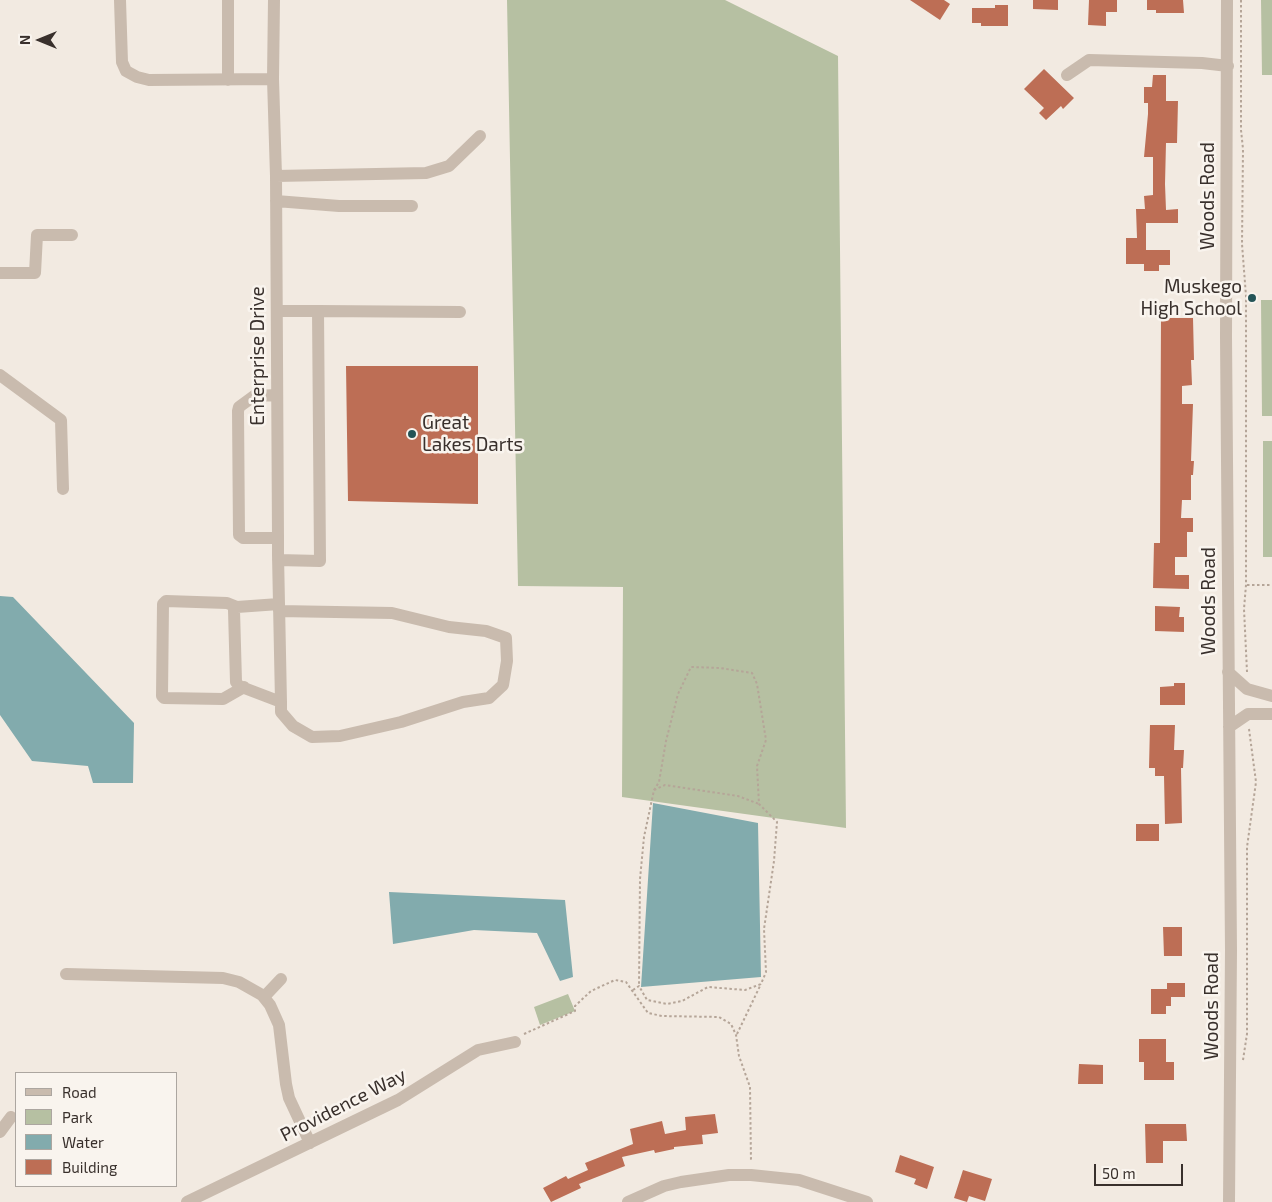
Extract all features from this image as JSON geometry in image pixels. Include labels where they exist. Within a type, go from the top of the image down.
[{"type":"street","points":[[120,0],[120,48],[122,62],[126,71],[149,80],[273,79]]},
{"type":"street","points":[[228,0],[228,80]]},
{"type":"street","name":"Enterprise Drive","points":[[274,0],[273,79],[276,176],[278,560],[281,707]]},
{"type":"street","name":"Woods Road","points":[[1227,0],[1226,337],[1229,727],[1229,1202]]},
{"type":"street","points":[[1067,75],[1089,60],[1202,63],[1228,66]]},
{"type":"street","points":[[276,176],[426,173],[448,166],[480,136]]},
{"type":"street","points":[[276,201],[339,206],[412,206]]},
{"type":"street","points":[[0,273],[36,273],[37,235],[72,235]]},
{"type":"street","points":[[276,311],[460,312]]},
{"type":"street","points":[[278,560],[320,561],[318,311]]},
{"type":"street","points":[[0,375],[62,420],[63,490]]},
{"type":"street","points":[[277,395],[254,396],[239,407],[238,410],[240,535],[243,538],[278,538]]},
{"type":"street","points":[[237,607],[234,610],[236,682],[281,707],[293,726],[312,737],[340,736],[401,722],[463,702],[489,698],[504,685],[507,661],[506,638],[486,631],[449,627],[392,614],[237,607],[227,602],[166,601],[163,604],[162,696],[164,698],[223,699],[244,687]]},
{"type":"street","points":[[1228,672],[1247,690],[1272,696]]},
{"type":"street","points":[[1229,727],[1248,714],[1272,714]]},
{"type":"street","points":[[66,974],[223,978],[240,982],[264,997],[270,1005],[279,1025],[289,1098],[310,1143]]},
{"type":"street","points":[[264,997],[281,979]]},
{"type":"street","name":"Providence Way","points":[[187,1202],[398,1100],[478,1050],[515,1042]]},
{"type":"street","points":[[0,1132],[11,1117]]},
{"type":"street","points":[[628,1202],[664,1186],[730,1175],[752,1175],[799,1180],[867,1202]]},
{"type":"path","points":[[1241,0],[1242,244],[1246,296],[1246,585],[1244,609],[1247,676]]},
{"type":"path","points":[[1246,585],[1272,585]]},
{"type":"path","points":[[759,804],[757,766],[766,740],[757,684],[752,673],[720,668],[691,667],[678,694],[666,741],[659,782],[654,790],[644,836],[640,878],[639,986],[647,1000],[667,1004],[682,1001],[708,987],[745,990],[761,984]]},
{"type":"path","points":[[1243,1065],[1247,1034],[1247,847],[1256,782],[1248,722]]},
{"type":"path","points":[[654,790],[665,785],[738,796],[759,804],[777,822],[774,861],[764,929],[766,972],[736,1035]]},
{"type":"path","points":[[515,1042],[529,1030],[575,1011],[575,1006],[591,991],[615,980],[626,982],[648,1013],[662,1016],[719,1017],[731,1024],[736,1035],[739,1056],[750,1086],[752,1175]]},
{"type":"path","points":[[633,990],[639,986]]},
{"type":"green space","points":[[507,0],[725,0],[838,56],[846,828],[622,797],[623,587],[518,586]]},
{"type":"green space","points":[[1261,0],[1272,0],[1272,75],[1262,75]]},
{"type":"green space","points":[[1261,300],[1272,300],[1272,416],[1262,416]]},
{"type":"green space","points":[[1263,441],[1272,441],[1272,557],[1263,557]]},
{"type":"green space","points":[[568,994],[575,1011],[540,1025],[534,1007]]},
{"type":"water","points":[[0,596],[13,597],[134,723],[133,783],[93,783],[88,766],[32,761],[0,715]]},
{"type":"water","points":[[653,803],[758,823],[761,977],[641,987]]},
{"type":"water","points":[[389,892],[565,900],[573,977],[560,981],[537,933],[474,930],[393,944]]},
{"type":"building","points":[[910,0],[944,0],[950,4],[940,20]]},
{"type":"building","points":[[1033,0],[1058,0],[1058,10],[1033,9]]},
{"type":"building","points":[[1089,0],[1117,0],[1117,12],[1106,12],[1106,26],[1088,25]]},
{"type":"building","points":[[1147,0],[1183,0],[1184,13],[1156,13],[1156,10],[1147,10]]},
{"type":"building","points":[[995,5],[1008,5],[1008,26],[981,26],[981,23],[972,23],[972,8],[995,8]]},
{"type":"building","points":[[1044,69],[1074,98],[1063,109],[1061,106],[1046,120],[1039,113],[1044,108],[1024,89]]},
{"type":"building","points":[[1153,75],[1166,75],[1166,101],[1178,101],[1177,143],[1166,143],[1165,184],[1166,210],[1178,209],[1178,223],[1146,223],[1146,250],[1170,250],[1170,265],[1159,265],[1159,271],[1144,271],[1144,264],[1126,264],[1126,238],[1137,238],[1136,209],[1145,209],[1144,196],[1153,195],[1153,157],[1144,157],[1148,103],[1144,103],[1144,87],[1152,87]]},
{"type":"building","points":[[1161,318],[1193,318],[1194,360],[1191,360],[1192,385],[1182,386],[1182,404],[1193,404],[1191,461],[1194,461],[1193,475],[1191,475],[1191,500],[1182,500],[1181,518],[1193,518],[1193,532],[1187,532],[1187,557],[1175,557],[1175,575],[1189,575],[1189,589],[1153,588],[1154,543],[1160,543]]},
{"type":"building","name":"Great Lakes Darts","points":[[346,366],[478,366],[478,504],[348,501]]},
{"type":"building","points":[[1155,606],[1180,607],[1179,617],[1184,617],[1184,632],[1155,631]]},
{"type":"building","points":[[1174,683],[1185,683],[1185,705],[1160,705],[1160,687],[1174,686]]},
{"type":"building","points":[[1150,725],[1175,725],[1174,750],[1184,750],[1183,768],[1181,768],[1182,823],[1165,824],[1164,776],[1155,776],[1155,768],[1149,768]]},
{"type":"building","points":[[1136,824],[1159,824],[1159,841],[1136,841]]},
{"type":"building","points":[[1163,927],[1182,927],[1182,956],[1164,956]]},
{"type":"building","points":[[1167,983],[1185,983],[1185,997],[1171,997],[1171,1006],[1166,1006],[1166,1014],[1151,1014],[1151,989],[1167,989]]},
{"type":"building","points":[[1139,1039],[1166,1039],[1166,1062],[1174,1062],[1174,1080],[1144,1080],[1144,1062],[1139,1062]]},
{"type":"building","points":[[1079,1064],[1103,1065],[1103,1084],[1078,1084]]},
{"type":"building","points":[[715,1114],[718,1133],[702,1135],[703,1144],[674,1147],[674,1149],[655,1153],[654,1150],[622,1157],[625,1166],[579,1184],[581,1188],[551,1202],[543,1188],[566,1176],[568,1179],[588,1170],[585,1163],[633,1144],[630,1129],[662,1121],[665,1134],[686,1130],[685,1117]]},
{"type":"building","points":[[1145,1124],[1186,1124],[1187,1141],[1163,1141],[1163,1163],[1146,1163]]},
{"type":"building","points":[[900,1155],[934,1167],[927,1189],[914,1184],[916,1179],[895,1172]]},
{"type":"building","points":[[963,1170],[992,1179],[985,1201],[969,1196],[967,1202],[954,1198]]},
{"type":"place","name":"Muskego High School","points":[[1252,298]]},
{"type":"place","name":"Great Lakes Darts","points":[[412,434]]}]
